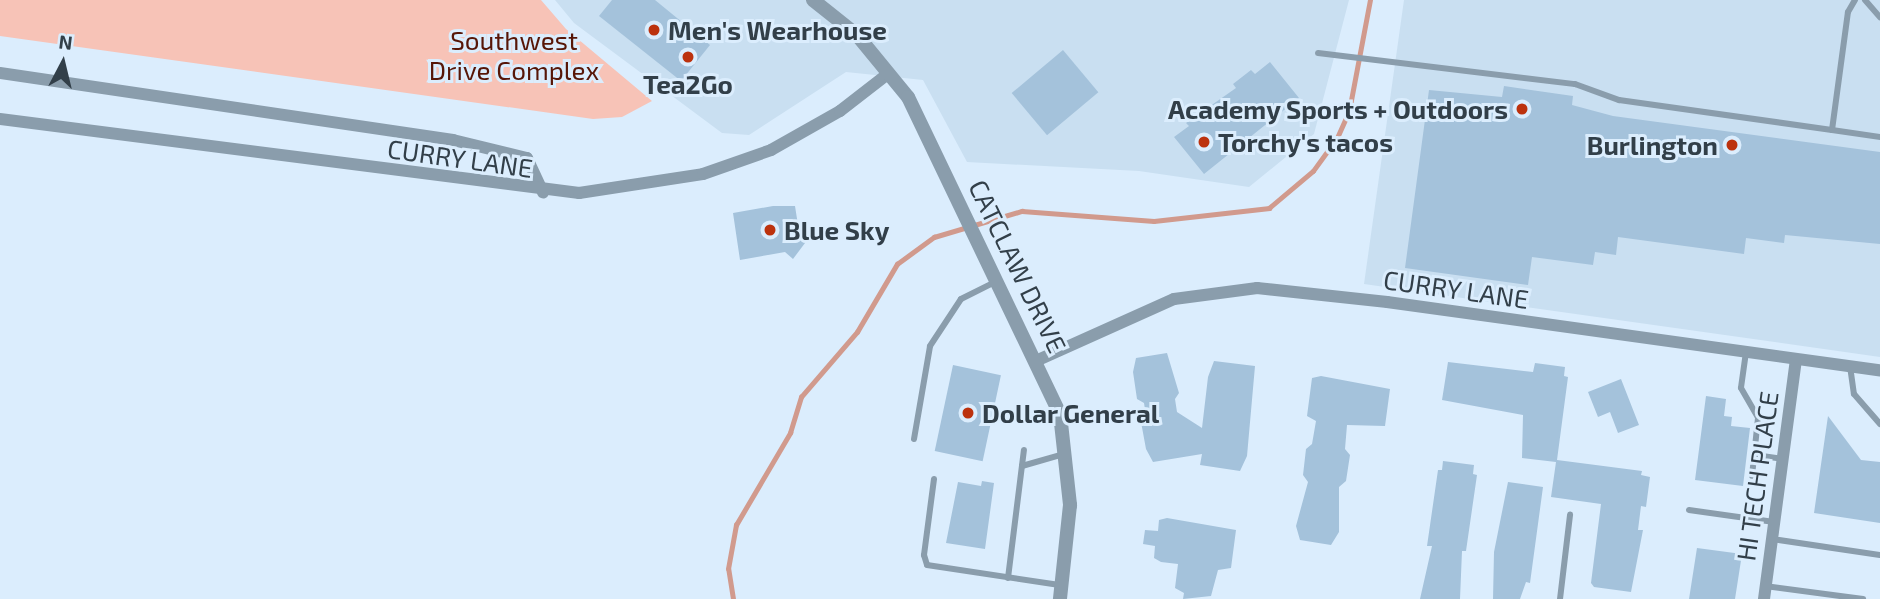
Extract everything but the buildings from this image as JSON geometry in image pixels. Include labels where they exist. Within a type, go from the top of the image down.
[{"type":"street","name":"CATCLAW DRIVE","points":[[813,0],[857,35],[908,97],[1038,360],[1060,414],[1065,453],[1070,505],[1061,592]]},
{"type":"street","points":[[0,73],[453,140],[527,158],[543,192]]},
{"type":"street","name":"CURRY LANE","points":[[0,119],[543,192],[614,190],[703,174],[771,150],[840,111],[889,73]]},
{"type":"street","name":"CURRY LANE","points":[[1038,360],[1174,299],[1257,288],[1880,370]]},
{"type":"street","name":"HI TECH PLACE","points":[[1765,593],[1796,360]]},
{"type":"lane","points":[[1832,130],[1848,12],[1855,0]]},
{"type":"lane","points":[[1865,0],[1880,17]]},
{"type":"lane","points":[[1318,53],[1565,82],[1619,100],[1880,137]]},
{"type":"lane","points":[[914,439],[930,345],[961,299],[998,280]]},
{"type":"lane","points":[[1746,352],[1741,388],[1758,418],[1752,475]]},
{"type":"lane","points":[[1850,366],[1854,394],[1880,424]]},
{"type":"lane","points":[[1008,578],[1024,450]]},
{"type":"lane","points":[[1022,466],[1065,453]]},
{"type":"lane","points":[[1755,455],[1783,459]]},
{"type":"lane","points":[[934,479],[924,555],[927,565],[1008,578],[1061,592]]},
{"type":"lane","points":[[1689,510],[1774,522]]},
{"type":"lane","points":[[1560,599],[1570,515]]},
{"type":"lane","points":[[1772,539],[1880,555]]},
{"type":"lane","points":[[1765,593],[1863,599]]},
{"type":"shaded area","points":[[555,0],[1349,0],[1314,134],[1249,187],[1139,171],[967,162],[923,80],[846,72],[749,135],[722,133],[574,23]]},
{"type":"shaded area","points":[[1404,0],[1880,0],[1880,357],[1364,284]]},
{"type":"green space","name":"Southwest Drive Complex","points":[[0,0],[541,0],[566,29],[652,101],[622,117],[593,119],[0,36]]},
{"type":"waterway","points":[[733,599],[728,569],[736,525],[790,433],[801,397],[857,332],[897,264],[934,237],[1022,211],[1154,221],[1269,208],[1313,171],[1337,138],[1349,111],[1370,0]]},
{"type":"place","name":"Men's Wearhouse","points":[[654,30]]},
{"type":"place","name":"Tea2Go","points":[[688,57]]},
{"type":"place","name":"Academy Sports + Outdoors","points":[[1522,109]]},
{"type":"place","name":"Torchy's tacos","points":[[1204,142]]},
{"type":"place","name":"Burlington","points":[[1732,145]]},
{"type":"place","name":"Blue Sky","points":[[770,230]]},
{"type":"place","name":"Dollar General","points":[[968,413]]}]
